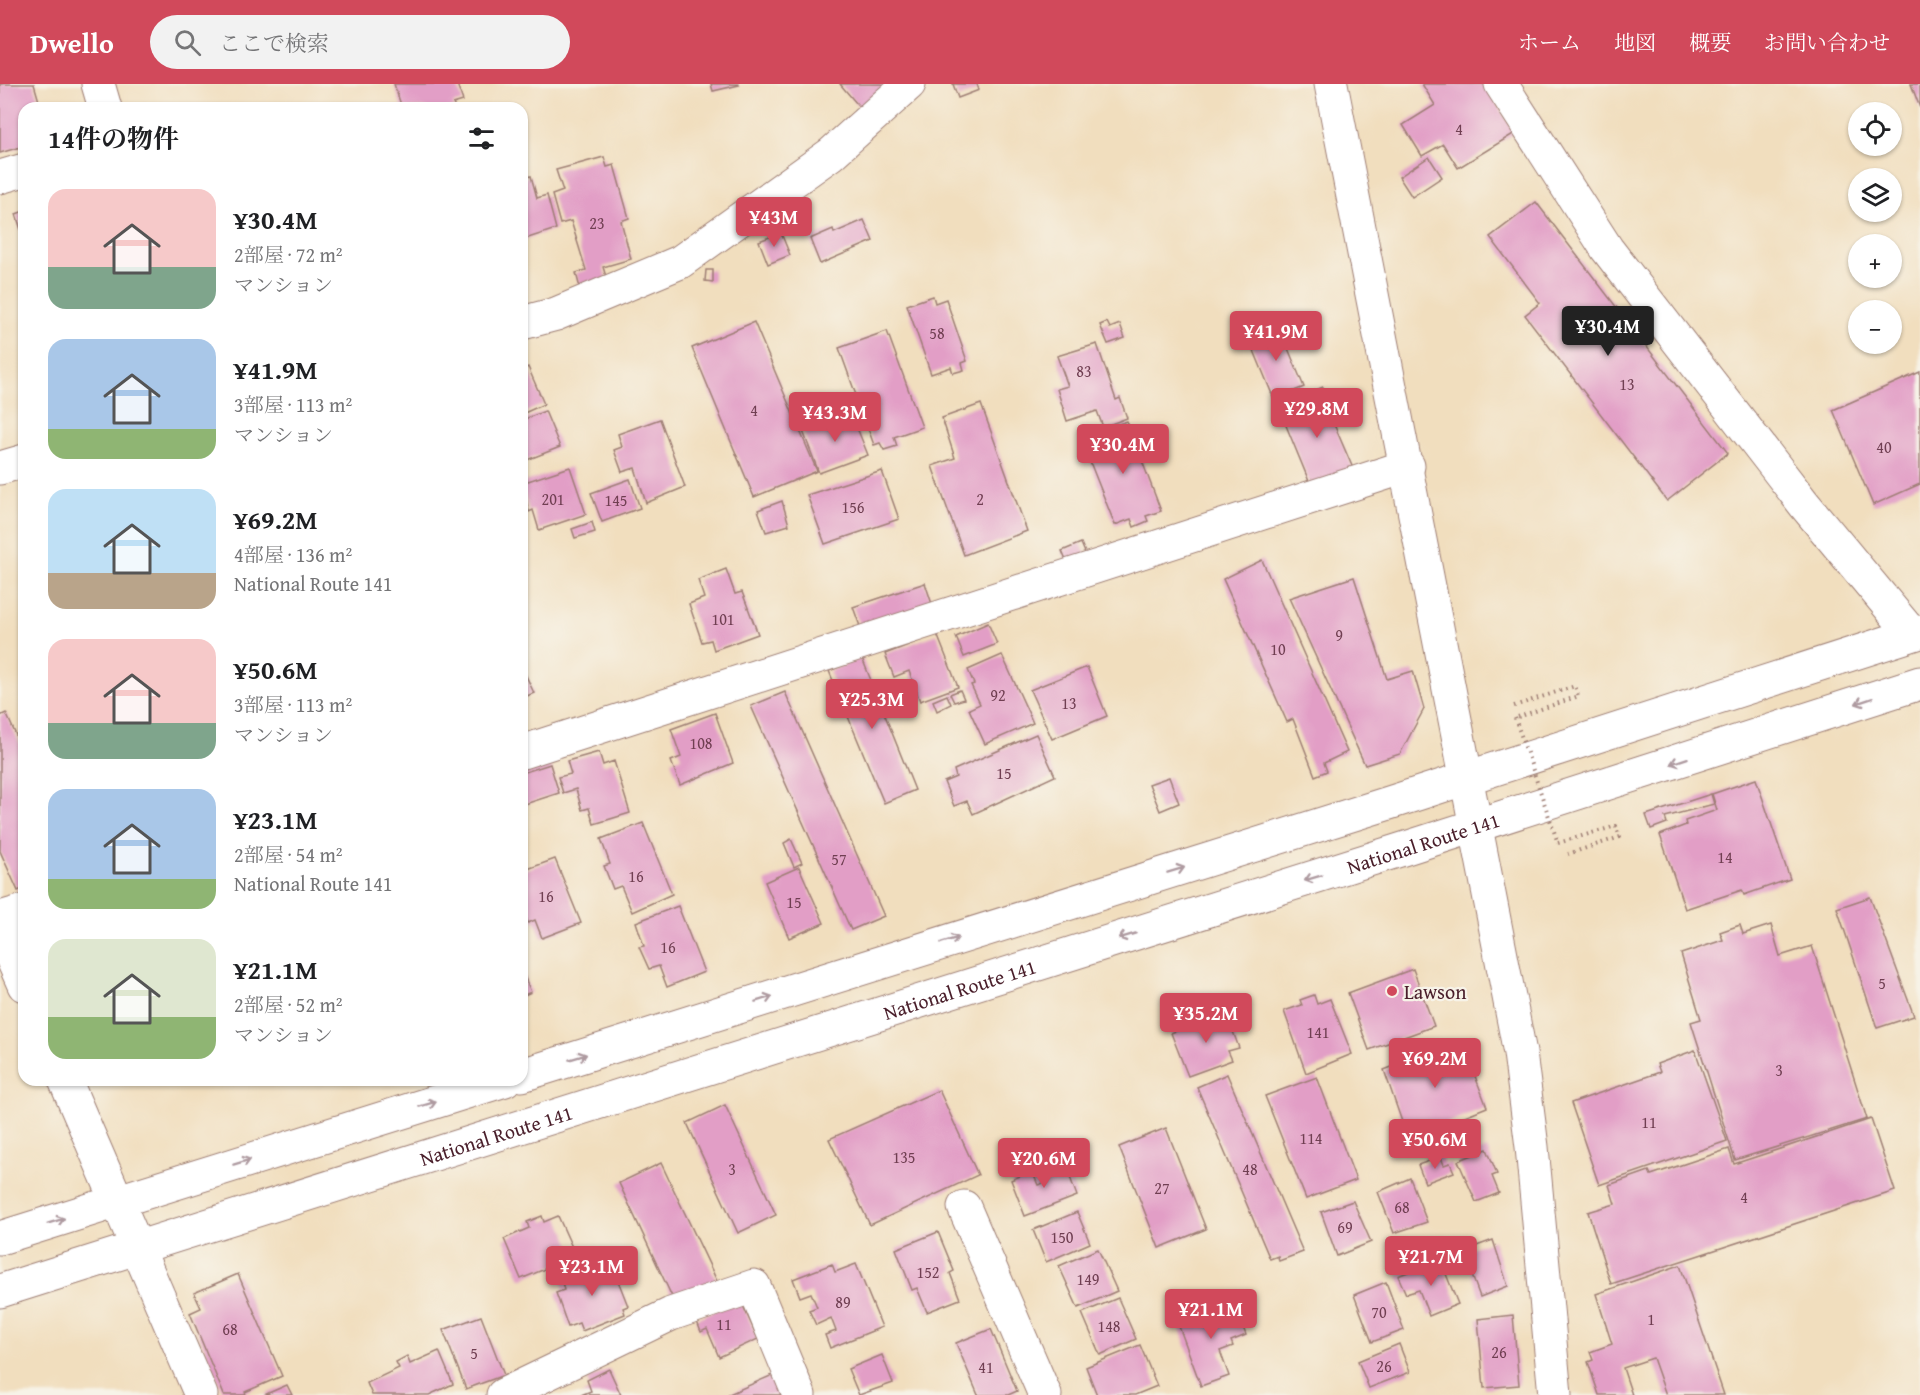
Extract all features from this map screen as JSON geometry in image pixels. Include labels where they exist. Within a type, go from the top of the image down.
[{"type":"main road","points":[[98,84],[103,102]]},
{"type":"main road","points":[[528,321],[556,314],[680,262],[831,154],[909,84]]},
{"type":"main road","points":[[1331,84],[1408,466],[1521,1065],[1532,1147],[1555,1395]]},
{"type":"main road","points":[[528,1073],[1389,803],[1916,633],[1803,504],[1607,249],[1501,84]]},
{"type":"main road","points":[[0,177],[18,172]]},
{"type":"main road","points":[[0,468],[18,463]]},
{"type":"main road","points":[[528,750],[1408,466]]},
{"type":"main road","name":"National Route 141","points":[[0,1291],[1920,683]]},
{"type":"main road","points":[[0,918],[18,912]]},
{"type":"main road","points":[[0,930],[18,971]]},
{"type":"main road","points":[[68,1086],[201,1395]]},
{"type":"main road","points":[[0,1238],[486,1086]]},
{"type":"main road","points":[[964,1207],[1045,1395]]},
{"type":"main road","points":[[503,1395],[536,1388],[671,1314],[754,1286],[799,1395]]},
{"type":"path","points":[[1514,706],[1575,686],[1579,696],[1515,718],[1558,843],[1616,826],[1620,837],[1568,854]]},
{"type":"building","points":[[0,84],[34,84],[39,102],[18,102],[18,148],[0,153]]},
{"type":"building","points":[[394,84],[457,84],[463,101],[460,102],[400,102]]},
{"type":"building","points":[[711,84],[738,84],[739,85],[713,91]]},
{"type":"building","points":[[840,84],[882,84],[886,89],[862,110]]},
{"type":"building","points":[[953,84],[977,84],[979,90],[958,98]]},
{"type":"building","points":[[1422,84],[1484,84],[1515,133],[1458,168],[1443,144],[1422,156],[1403,125],[1435,105]]},
{"type":"building","points":[[1911,84],[1920,84],[1920,108]]},
{"type":"building","points":[[604,157],[607,167],[614,165],[629,218],[621,221],[631,259],[603,267],[607,280],[580,288],[576,273],[586,270],[571,221],[560,224],[552,195],[563,191],[556,170]]},
{"type":"building","points":[[1429,157],[1442,177],[1412,197],[1399,177]]},
{"type":"building","points":[[531,176],[537,198],[547,195],[556,229],[528,238],[528,177]]},
{"type":"building","points":[[1536,202],[1728,453],[1667,501],[1525,315],[1540,303],[1490,237]]},
{"type":"building","points":[[864,220],[873,241],[820,264],[810,239],[833,229],[834,233]]},
{"type":"building","points":[[781,233],[790,255],[768,264],[759,241]]},
{"type":"building","points":[[706,270],[713,270],[713,282],[705,281]]},
{"type":"building","points":[[933,296],[935,303],[946,299],[967,361],[962,363],[964,370],[953,373],[951,367],[931,374],[907,305]]},
{"type":"building","points":[[754,322],[817,471],[754,497],[692,348]]},
{"type":"building","points":[[1107,322],[1110,328],[1120,324],[1125,338],[1108,344],[1100,325]]},
{"type":"building","points":[[1278,324],[1304,387],[1274,399],[1248,336]]},
{"type":"building","points":[[887,331],[922,427],[894,437],[897,446],[884,450],[880,443],[874,445],[839,348]]},
{"type":"building","points":[[1097,344],[1116,400],[1120,398],[1127,418],[1103,427],[1097,411],[1067,421],[1057,389],[1068,386],[1057,356]]},
{"type":"building","points":[[528,367],[544,404],[528,411]]},
{"type":"building","points":[[1920,372],[1920,484],[1873,505],[1833,410]]},
{"type":"building","points":[[1323,387],[1337,420],[1333,422],[1355,473],[1313,491],[1278,406]]},
{"type":"building","points":[[981,404],[1027,531],[964,555],[932,466],[955,458],[942,418]]},
{"type":"building","points":[[545,411],[560,447],[528,460],[528,418]]},
{"type":"building","points":[[851,413],[868,455],[819,473],[803,431]]},
{"type":"building","points":[[660,419],[685,487],[646,503],[635,468],[622,472],[614,450],[622,447],[618,434]]},
{"type":"building","points":[[1127,421],[1161,511],[1146,516],[1148,521],[1134,527],[1131,519],[1115,525],[1090,462],[1096,460],[1088,435]]},
{"type":"building","points":[[570,467],[586,514],[539,530],[533,510],[529,512],[528,508],[528,481]]},
{"type":"building","points":[[882,471],[899,519],[825,544],[807,495]]},
{"type":"building","points":[[630,479],[640,508],[602,522],[591,493]]},
{"type":"building","points":[[782,501],[789,525],[766,532],[758,510]]},
{"type":"building","points":[[592,522],[595,532],[575,538],[572,529]]},
{"type":"building","points":[[1081,543],[1086,555],[1067,563],[1062,551]]},
{"type":"building","points":[[1262,560],[1347,752],[1324,763],[1327,771],[1315,776],[1293,719],[1287,722],[1223,579]]},
{"type":"building","points":[[726,569],[735,594],[742,592],[758,634],[714,650],[711,640],[702,642],[689,604],[704,598],[698,580]]},
{"type":"building","points":[[1354,577],[1387,679],[1413,671],[1424,709],[1400,754],[1365,765],[1289,598]]},
{"type":"building","points":[[925,583],[932,604],[861,629],[853,607]]},
{"type":"building","points":[[988,623],[997,644],[964,657],[956,637]]},
{"type":"building","points":[[937,634],[958,687],[920,701],[909,671],[894,677],[885,654]]},
{"type":"building","points":[[1002,655],[1033,723],[985,744],[969,709],[980,704],[971,685],[974,684],[968,670]]},
{"type":"building","points":[[862,658],[915,790],[884,803],[829,671]]},
{"type":"building","points":[[1087,667],[1107,716],[1052,739],[1030,690]]},
{"type":"building","points":[[528,680],[534,693],[528,696]]},
{"type":"building","points":[[960,690],[964,699],[954,702],[950,694]]},
{"type":"building","points":[[785,692],[884,916],[851,930],[751,706]]},
{"type":"building","points":[[947,695],[951,704],[937,711],[933,701]]},
{"type":"building","points":[[6,713],[18,740],[18,891],[0,851],[0,716]]},
{"type":"building","points":[[715,713],[733,763],[680,785],[671,761],[681,757],[671,729]]},
{"type":"building","points":[[1036,734],[1055,776],[973,814],[967,801],[954,806],[944,782],[956,777],[954,770]]},
{"type":"building","points":[[599,752],[603,765],[614,761],[630,813],[594,824],[589,808],[582,810],[576,789],[563,793],[558,777],[571,774],[567,761]]},
{"type":"building","points":[[550,764],[559,793],[528,803],[528,771]]},
{"type":"building","points":[[1169,777],[1179,803],[1160,811],[1149,784]]},
{"type":"building","points":[[1756,779],[1790,879],[1744,895],[1742,890],[1685,909],[1660,835],[1686,825],[1685,821],[1717,810],[1712,794]]},
{"type":"building","points":[[1711,794],[1714,804],[1665,817],[1667,823],[1651,829],[1646,815]]},
{"type":"building","points":[[643,823],[672,894],[632,912],[621,886],[613,889],[604,866],[610,864],[601,839]]},
{"type":"building","points":[[791,839],[802,863],[794,867],[784,843]]},
{"type":"building","points":[[555,859],[581,923],[542,938],[535,920],[528,923],[528,869]]},
{"type":"building","points":[[799,867],[824,923],[789,938],[765,882]]},
{"type":"building","points":[[1870,897],[1914,1016],[1877,1028],[1837,908]]},
{"type":"building","points":[[678,906],[704,972],[667,987],[659,966],[649,969],[639,947],[644,946],[636,922]]},
{"type":"building","points":[[1740,925],[1743,934],[1771,925],[1780,956],[1812,946],[1867,1119],[1735,1160],[1691,1022],[1701,1019],[1681,954],[1723,940],[1720,932]]},
{"type":"building","points":[[1413,969],[1434,1026],[1369,1050],[1348,993]]},
{"type":"building","points":[[1314,995],[1317,1004],[1330,999],[1352,1054],[1306,1073],[1284,1011],[1302,1005],[1300,1000]]},
{"type":"building","points":[[1226,1012],[1239,1048],[1228,1051],[1232,1060],[1188,1076],[1171,1033]]},
{"type":"building","points":[[1461,1040],[1487,1107],[1408,1139],[1384,1070]]},
{"type":"building","points":[[1695,1050],[1727,1141],[1599,1185],[1571,1103],[1660,1072],[1657,1064]]},
{"type":"building","points":[[1227,1074],[1303,1252],[1279,1261],[1278,1256],[1270,1259],[1197,1087]]},
{"type":"building","points":[[1317,1077],[1356,1180],[1306,1199],[1265,1096]]},
{"type":"building","points":[[939,1090],[978,1175],[870,1225],[829,1139]]},
{"type":"building","points":[[725,1105],[776,1215],[738,1233],[687,1123]]},
{"type":"building","points":[[1871,1119],[1895,1191],[1611,1284],[1588,1212],[1615,1204],[1609,1185],[1649,1171],[1651,1175],[1729,1149],[1734,1164]]},
{"type":"building","points":[[1166,1128],[1206,1229],[1159,1248],[1119,1147]]},
{"type":"building","points":[[1487,1149],[1497,1174],[1492,1176],[1499,1193],[1476,1202],[1458,1161]]},
{"type":"building","points":[[1441,1157],[1444,1165],[1450,1163],[1454,1172],[1425,1183],[1418,1165]]},
{"type":"building","points":[[1064,1161],[1077,1196],[1025,1216],[1011,1180],[1032,1171],[1038,1185],[1049,1181],[1045,1169]]},
{"type":"building","points":[[661,1163],[717,1281],[674,1301],[619,1183]]},
{"type":"building","points":[[1410,1178],[1427,1222],[1394,1233],[1378,1192]]},
{"type":"building","points":[[1353,1201],[1371,1242],[1337,1256],[1321,1212]]},
{"type":"building","points":[[1077,1212],[1090,1243],[1046,1262],[1033,1230]]},
{"type":"building","points":[[542,1216],[544,1222],[558,1216],[576,1256],[521,1279],[504,1239],[529,1228],[527,1222]]},
{"type":"building","points":[[938,1232],[954,1271],[950,1273],[960,1299],[927,1312],[917,1288],[912,1290],[896,1249]]},
{"type":"building","points":[[1493,1240],[1508,1286],[1480,1297],[1463,1251]]},
{"type":"building","points":[[1098,1249],[1117,1291],[1078,1308],[1059,1266]]},
{"type":"building","points":[[1440,1259],[1458,1304],[1429,1316],[1419,1290],[1406,1294],[1398,1276]]},
{"type":"building","points":[[610,1260],[628,1306],[623,1308],[625,1314],[582,1331],[579,1323],[568,1327],[556,1293],[564,1290],[561,1278]]},
{"type":"building","points":[[832,1264],[835,1272],[856,1264],[882,1327],[830,1348],[825,1335],[836,1331],[831,1318],[816,1325],[809,1310],[817,1307],[811,1293],[800,1297],[793,1279]]},
{"type":"building","points":[[1680,1265],[1724,1395],[1666,1395],[1653,1358],[1623,1368],[1632,1395],[1599,1395],[1588,1362],[1593,1360],[1590,1352],[1612,1344],[1596,1294]]},
{"type":"building","points":[[238,1274],[282,1376],[245,1392],[246,1395],[224,1395],[190,1313],[201,1308],[194,1293]]},
{"type":"building","points":[[1386,1282],[1404,1330],[1372,1342],[1354,1295]]},
{"type":"building","points":[[1118,1298],[1136,1339],[1100,1355],[1082,1313]]},
{"type":"building","points":[[740,1299],[758,1339],[719,1357],[707,1329],[701,1332],[696,1319]]},
{"type":"building","points":[[1233,1301],[1246,1335],[1231,1341],[1233,1346],[1220,1351],[1229,1376],[1201,1386],[1177,1321]]},
{"type":"building","points":[[1513,1315],[1519,1385],[1484,1388],[1478,1319]]},
{"type":"building","points":[[481,1316],[504,1375],[466,1389],[443,1330]]},
{"type":"building","points":[[991,1329],[1017,1391],[1008,1395],[978,1395],[956,1343]]},
{"type":"building","points":[[1399,1344],[1410,1372],[1369,1388],[1358,1361]]},
{"type":"building","points":[[1140,1345],[1157,1386],[1135,1395],[1097,1395],[1086,1367]]},
{"type":"building","points":[[439,1351],[453,1384],[429,1395],[372,1395],[367,1383],[399,1368],[396,1362],[407,1356],[410,1364]]},
{"type":"building","points":[[882,1355],[893,1383],[859,1395],[848,1369]]},
{"type":"building","points":[[609,1369],[621,1395],[581,1395],[591,1391],[587,1380]]},
{"type":"building","points":[[775,1374],[783,1395],[727,1395]]},
{"type":"building","points":[[287,1385],[292,1395],[264,1395]]},
{"type":"place","name":"Lawson","points":[[1392,991]]}]
